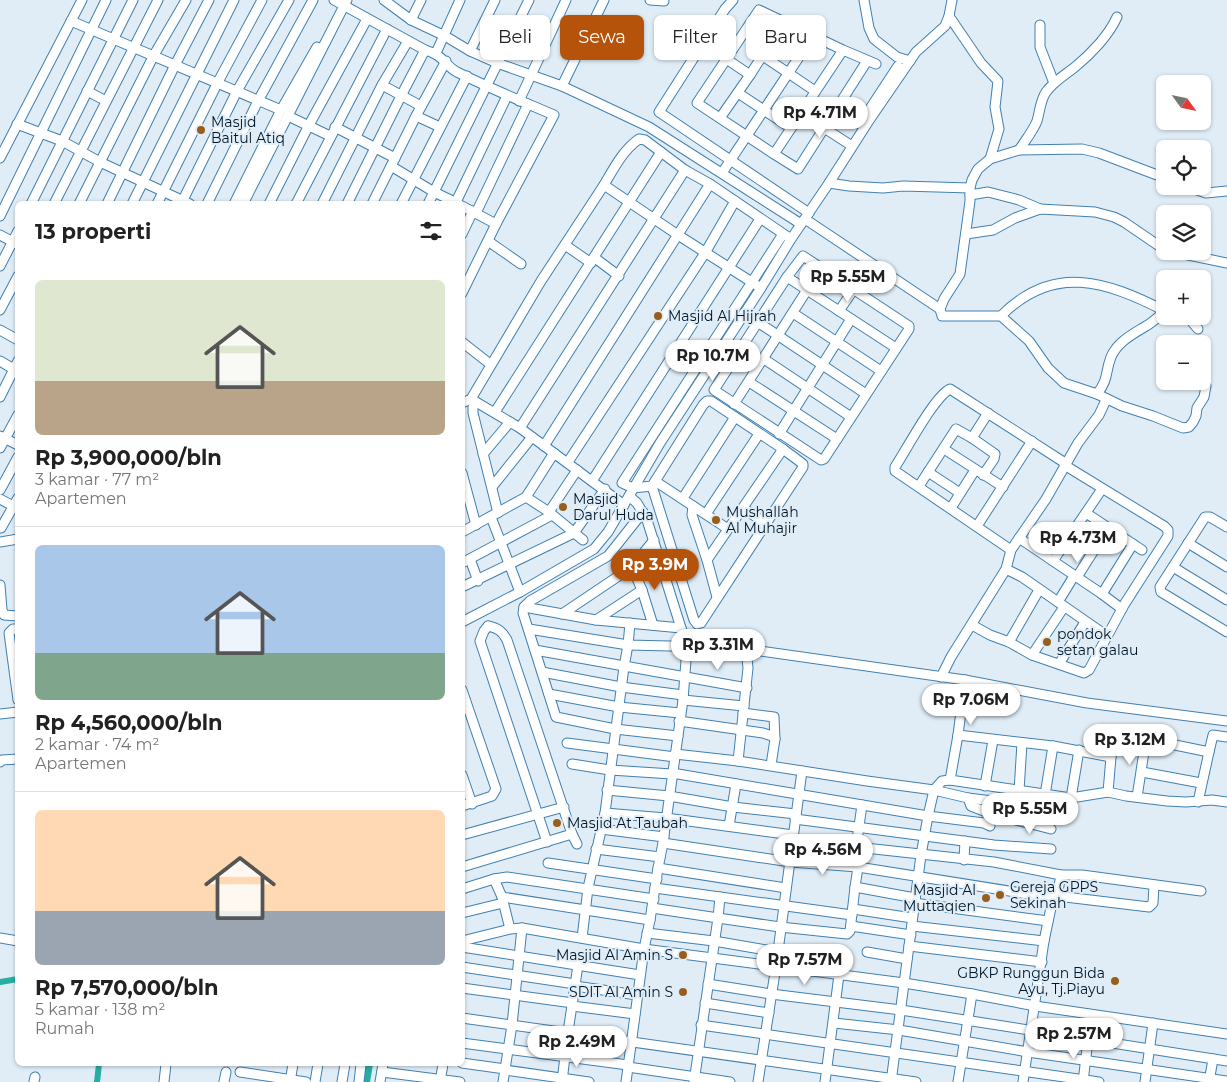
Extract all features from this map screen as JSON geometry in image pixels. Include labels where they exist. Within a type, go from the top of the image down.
[{"type":"street","points":[[0,158],[82,0]]},
{"type":"street","points":[[0,216],[106,0]]},
{"type":"street","points":[[32,201],[133,0]]},
{"type":"street","points":[[56,201],[158,0]]},
{"type":"street","points":[[80,201],[154,55],[186,0]]},
{"type":"street","points":[[108,201],[209,0]]},
{"type":"street","points":[[134,201],[234,0]]},
{"type":"street","points":[[158,201],[217,83],[262,0]]},
{"type":"street","points":[[185,201],[237,91],[289,0]]},
{"type":"street","points":[[209,201],[258,101],[313,0]]},
{"type":"street","points":[[386,0],[411,20],[445,36],[470,51],[531,76],[562,86],[649,127],[722,173],[805,217]]},
{"type":"street","points":[[411,20],[421,0]]},
{"type":"street","points":[[436,53],[460,0]]},
{"type":"street","points":[[470,51],[495,0]]},
{"type":"street","points":[[430,201],[528,0]]},
{"type":"street","points":[[465,229],[475,212],[523,102],[531,76],[566,0]]},
{"type":"street","points":[[562,86],[604,0]]},
{"type":"street","points":[[650,0],[664,1]]},
{"type":"street","points":[[721,15],[733,0]]},
{"type":"street","points":[[864,0],[869,28],[874,39],[897,56],[910,61]]},
{"type":"street","points":[[614,496],[752,283],[787,236],[805,217],[829,183],[850,144],[916,52],[945,26],[952,0]]},
{"type":"street","points":[[236,201],[342,2],[367,19],[425,50],[436,53],[454,70],[507,96],[554,115],[488,241],[467,273]]},
{"type":"street","points":[[756,15],[759,10],[769,15]]},
{"type":"street","points":[[949,16],[980,63],[998,81],[995,107],[999,129],[990,159]]},
{"type":"street","points":[[1019,150],[1037,120],[1043,98],[1054,83],[1079,64],[1111,29],[1117,17]]},
{"type":"street","points":[[271,201],[309,125],[367,19]]},
{"type":"street","points":[[71,21],[237,91],[330,136]]},
{"type":"street","points":[[1040,25],[1040,46],[1054,83]]},
{"type":"street","points":[[298,201],[386,29]]},
{"type":"street","points":[[736,44],[746,30]]},
{"type":"street","points":[[323,201],[382,85],[408,41]]},
{"type":"street","points":[[826,42],[876,64]]},
{"type":"street","points":[[348,201],[374,147],[425,50]]},
{"type":"street","points":[[774,154],[842,50]]},
{"type":"street","points":[[692,60],[659,112],[730,160],[805,217],[940,309]]},
{"type":"street","points":[[726,60],[697,103],[798,169],[867,61]]},
{"type":"street","points":[[730,60],[750,75]]},
{"type":"street","points":[[720,118],[760,60]]},
{"type":"street","points":[[769,60],[815,91]]},
{"type":"street","points":[[722,173],[798,60]]},
{"type":"street","points":[[374,201],[421,106],[446,62]]},
{"type":"street","points":[[805,217],[898,66]]},
{"type":"street","points":[[402,201],[467,76]]},
{"type":"street","points":[[382,85],[421,106]]},
{"type":"street","points":[[87,91],[106,101]]},
{"type":"street","points":[[738,93],[791,128]]},
{"type":"street","points":[[459,201],[507,96]]},
{"type":"street","points":[[244,201],[284,113]]},
{"type":"street","points":[[801,113],[850,144]]},
{"type":"street","points":[[416,116],[440,127]]},
{"type":"street","points":[[17,124],[62,141],[100,162],[183,201]]},
{"type":"street","points":[[335,126],[374,147],[413,179],[452,201]]},
{"type":"street","points":[[470,401],[490,364],[621,157],[638,139],[645,140],[685,170],[710,184],[787,236]]},
{"type":"street","points":[[1156,175],[1099,153],[1082,149],[1019,150],[990,159],[978,169],[970,191],[960,274],[940,309],[942,316],[1001,316],[1029,342],[1048,368],[1064,383],[1183,428],[1189,427],[1193,422],[1205,390]]},
{"type":"street","points":[[495,412],[661,152]]},
{"type":"street","points":[[520,428],[619,276],[685,170]]},
{"type":"street","points":[[829,183],[883,188],[903,186],[988,192],[1019,200],[1040,209],[1094,212],[1114,217],[1156,244]]},
{"type":"street","points":[[544,446],[710,184]]},
{"type":"street","points":[[604,185],[678,236],[761,288]]},
{"type":"street","points":[[1211,193],[1227,191]]},
{"type":"street","points":[[568,462],[705,253],[735,201]]},
{"type":"street","points":[[465,207],[496,224]]},
{"type":"street","points":[[966,234],[993,230],[1015,218],[1040,209]]},
{"type":"street","points":[[592,481],[760,219]]},
{"type":"street","points":[[0,235],[15,242],[0,266]]},
{"type":"street","points":[[626,1082],[640,974],[664,840],[686,678],[687,647],[654,540],[643,512],[637,503],[642,488],[660,443],[752,318],[803,256],[909,326],[909,329],[824,459],[821,460],[716,392],[715,389],[752,318],[761,288],[787,236]]},
{"type":"street","points":[[488,241],[521,264]]},
{"type":"street","points":[[565,245],[619,276]]},
{"type":"street","points":[[1211,260],[1227,263]]},
{"type":"street","points":[[787,277],[896,348]]},
{"type":"street","points":[[1001,316],[1015,302],[1034,290],[1067,281],[1095,282],[1124,292],[1156,307]]},
{"type":"street","points":[[0,310],[15,282]]},
{"type":"street","points":[[839,311],[854,289]]},
{"type":"street","points":[[734,404],[808,290]]},
{"type":"street","points":[[793,312],[881,370]]},
{"type":"street","points":[[752,318],[866,394]]},
{"type":"street","points":[[1097,394],[1106,378],[1111,357],[1121,343],[1156,318]]},
{"type":"street","points":[[779,434],[851,319]]},
{"type":"street","points":[[1195,325],[1198,329]]},
{"type":"street","points":[[0,330],[15,335]]},
{"type":"street","points":[[465,344],[490,364]]},
{"type":"street","points":[[764,359],[851,417]]},
{"type":"street","points":[[0,362],[15,367]]},
{"type":"street","points":[[0,397],[15,369]]},
{"type":"street","points":[[749,382],[837,439]]},
{"type":"street","points":[[972,625],[990,635],[1009,642],[1032,656],[1084,673],[1089,670],[1122,609],[1168,536],[1168,530],[1066,466],[1062,461],[1032,441],[950,389],[944,392],[928,412],[895,467],[896,473],[919,486],[1011,550]]},
{"type":"street","points":[[942,677],[951,657],[1006,570],[1011,550],[1046,499],[1075,449],[1099,415],[1106,400]]},
{"type":"street","points":[[470,401],[495,412],[520,428],[605,489],[624,505]]},
{"type":"street","points":[[470,401],[492,488],[500,542],[520,592]]},
{"type":"street","points":[[465,620],[520,592],[594,549],[608,532],[624,505],[642,488],[702,405],[707,401],[710,401],[783,448],[801,462],[803,467],[717,597],[702,623],[697,624],[678,572],[642,488]]},
{"type":"street","points":[[972,438],[988,413]]},
{"type":"street","points":[[683,498],[735,417]]},
{"type":"street","points":[[0,448],[2,437],[15,419]]},
{"type":"street","points":[[483,454],[510,422]]},
{"type":"street","points":[[919,486],[956,429],[995,454],[994,459],[960,493],[951,508]]},
{"type":"street","points":[[706,514],[759,434]]},
{"type":"street","points":[[2,437],[15,443]]},
{"type":"street","points":[[492,488],[532,437]]},
{"type":"street","points":[[978,526],[1032,441]]},
{"type":"street","points":[[708,560],[783,448]]},
{"type":"street","points":[[944,448],[979,473],[1003,487]]},
{"type":"street","points":[[465,530],[526,497],[554,454]]},
{"type":"street","points":[[0,490],[15,463]]},
{"type":"street","points":[[478,580],[466,561],[550,513],[577,470]]},
{"type":"street","points":[[928,472],[960,493]]},
{"type":"street","points":[[622,483],[683,498],[728,529]]},
{"type":"street","points":[[465,484],[476,525]]},
{"type":"street","points":[[465,586],[574,533],[605,489]]},
{"type":"street","points":[[1053,561],[1102,489]]},
{"type":"street","points":[[526,497],[550,513],[594,549]]},
{"type":"street","points":[[0,499],[15,504]]},
{"type":"street","points":[[1,528],[15,506]]},
{"type":"street","points":[[693,506],[692,515],[708,560],[717,597]]},
{"type":"street","points":[[743,508],[765,523]]},
{"type":"street","points":[[643,512],[608,556],[530,601],[524,607],[523,613],[556,717],[615,729],[678,736]]},
{"type":"street","points":[[1086,513],[1142,550]]},
{"type":"street","points":[[1227,528],[1210,517],[1205,518],[1160,588],[1160,592],[1227,632]]},
{"type":"street","points":[[1032,656],[1076,577],[1108,528]]},
{"type":"street","points":[[1019,538],[1122,609]]},
{"type":"street","points":[[0,542],[15,540]]},
{"type":"street","points":[[562,614],[632,567],[654,540]]},
{"type":"street","points":[[1188,543],[1227,566]]},
{"type":"street","points":[[1102,594],[1133,544]]},
{"type":"street","points":[[632,567],[642,590],[653,625]]},
{"type":"street","points":[[1173,567],[1227,600]]},
{"type":"street","points":[[1006,570],[1022,577],[1107,636]]},
{"type":"street","points":[[666,576],[678,572]]},
{"type":"street","points":[[0,585],[4,615],[15,616]]},
{"type":"street","points":[[596,620],[642,590]]},
{"type":"street","points":[[1009,642],[1040,590]]},
{"type":"street","points":[[524,607],[596,620],[682,628]]},
{"type":"street","points":[[480,611],[488,626],[503,632],[507,640],[577,844]]},
{"type":"street","points":[[1059,664],[1085,622]]},
{"type":"street","points":[[582,938],[591,869],[604,813],[630,623]]},
{"type":"street","points":[[488,626],[480,641],[546,842]]},
{"type":"street","points":[[15,629],[9,633],[15,678]]},
{"type":"street","points":[[529,630],[628,645],[746,649],[964,680],[1087,703],[1227,721]]},
{"type":"street","points":[[738,761],[748,668],[746,649]]},
{"type":"street","points":[[535,650],[746,688]]},
{"type":"street","points":[[542,672],[743,709],[774,717],[775,739],[771,766]]},
{"type":"street","points":[[950,780],[958,735],[964,680]]},
{"type":"street","points":[[549,694],[763,733],[775,739]]},
{"type":"street","points":[[465,699],[496,789],[492,796],[465,805]]},
{"type":"street","points":[[958,735],[1054,746],[1111,757]]},
{"type":"street","points":[[1198,802],[1213,735],[1227,737]]},
{"type":"street","points":[[1108,792],[1113,745],[1117,740],[1146,739],[1209,752]]},
{"type":"street","points":[[1137,796],[1146,739]]},
{"type":"street","points":[[985,786],[993,740]]},
{"type":"street","points":[[1019,790],[1022,743]]},
{"type":"street","points":[[567,744],[738,761],[934,790],[968,798],[1017,804],[1058,812]]},
{"type":"street","points":[[1045,795],[1054,746]]},
{"type":"street","points":[[1071,798],[1079,750]]},
{"type":"street","points":[[0,762],[2,760],[15,759]]},
{"type":"street","points":[[572,764],[610,770],[672,774],[928,816],[984,823],[990,826]]},
{"type":"street","points":[[758,1082],[778,952],[802,771]]},
{"type":"street","points":[[1142,772],[1201,783]]},
{"type":"street","points":[[892,1080],[924,836],[934,790],[942,781],[950,780],[1071,798],[1108,792],[1167,801],[1198,802],[1212,800],[1227,802]]},
{"type":"street","points":[[465,781],[472,804]]},
{"type":"street","points":[[730,826],[736,784]]},
{"type":"street","points":[[607,790],[669,796],[858,828],[994,845],[1051,848]]},
{"type":"street","points":[[968,798],[971,806],[1051,829]]},
{"type":"street","points":[[856,847],[862,805]]},
{"type":"street","points":[[465,834],[564,807]]},
{"type":"street","points":[[604,813],[730,826],[856,847],[994,862],[1061,875],[1082,874],[1201,891]]},
{"type":"street","points":[[601,829],[790,862],[858,867],[1055,897],[1150,907],[1153,903],[1154,885]]},
{"type":"street","points":[[465,866],[572,834]]},
{"type":"street","points":[[964,860],[965,841]]},
{"type":"street","points":[[994,845],[994,862]]},
{"type":"street","points":[[596,849],[660,857]]},
{"type":"street","points":[[548,863],[591,869],[720,897],[783,906],[852,912],[912,926]]},
{"type":"street","points":[[465,887],[507,877],[588,888],[718,918],[780,928],[847,934],[851,926],[858,867]]},
{"type":"street","points":[[658,868],[786,888]]},
{"type":"street","points":[[1023,1082],[1044,941],[1061,875]]},
{"type":"street","points":[[494,879],[510,928]]},
{"type":"street","points":[[855,887],[915,901],[1048,921]]},
{"type":"street","points":[[694,1079],[720,897]]},
{"type":"street","points":[[465,912],[502,900],[585,909],[650,920]]},
{"type":"street","points":[[851,926],[912,926],[1044,941]]},
{"type":"street","points":[[465,940],[510,928],[522,928],[644,949],[904,983],[1035,1006],[1227,1034]]},
{"type":"street","points":[[503,1082],[512,1025],[522,928]]},
{"type":"street","points":[[648,933],[714,941],[778,952]]},
{"type":"street","points":[[0,938],[15,940]]},
{"type":"street","points":[[909,946],[1042,962]]},
{"type":"street","points":[[465,948],[640,974]]},
{"type":"street","points":[[867,952],[907,959]]},
{"type":"street","points":[[568,1032],[578,966]]},
{"type":"street","points":[[465,967],[638,994]]},
{"type":"street","points":[[826,1082],[839,975]]},
{"type":"street","points":[[708,984],[901,1010],[1227,1061]]},
{"type":"street","points":[[465,988],[635,1014]]},
{"type":"street","points":[[958,1082],[972,994]]},
{"type":"street","points":[[705,1003],[768,1014]]},
{"type":"street","points":[[465,1018],[631,1040],[761,1061],[916,1082]]},
{"type":"street","points":[[1145,1082],[1153,1022]]},
{"type":"street","points":[[834,1023],[899,1030],[1028,1052],[1227,1081]]},
{"type":"street","points":[[701,1024],[1099,1082]]},
{"type":"street","points":[[1084,1081],[1088,1040]]},
{"type":"street","points":[[465,1043],[565,1056],[694,1079],[730,1082]]},
{"type":"street","points":[[562,1080],[565,1056]]},
{"type":"street","points":[[1210,1080],[1213,1059]]},
{"type":"street","points":[[465,1063],[562,1080],[589,1082]]},
{"type":"street","points":[[164,1082],[166,1066]]},
{"type":"street","points":[[290,1081],[293,1066]]},
{"type":"street","points":[[315,1082],[318,1066]]},
{"type":"street","points":[[342,1082],[344,1066]]},
{"type":"street","points":[[359,1082],[361,1066]]},
{"type":"street","points":[[440,1081],[443,1066]]},
{"type":"street","points":[[380,1082],[382,1068],[440,1081],[460,1082]]},
{"type":"street","points":[[224,1082],[226,1072]]},
{"type":"street","points":[[240,1072],[263,1079],[306,1082]]},
{"type":"waterway","points":[[0,982],[15,980]]},
{"type":"waterway","points":[[97,1082],[99,1066]]},
{"type":"waterway","points":[[365,1082],[368,1066]]},
{"type":"place","name":"Masjid Baitul Atiq","points":[[201,130]]},
{"type":"place","name":"Masjid Al Hijrah","points":[[658,316]]},
{"type":"place","name":"Masjid Darul Huda","points":[[563,507]]},
{"type":"place","name":"Mushallah Al Muhajir","points":[[716,520]]},
{"type":"place","name":"pondok setan galau","points":[[1047,642]]},
{"type":"place","name":"Masjid At Taubah","points":[[557,823]]},
{"type":"place","name":"Gereja GPPS Sekinah","points":[[1000,895]]},
{"type":"place","name":"Masjid Al Muttaqien","points":[[986,898]]},
{"type":"place","name":"Masjid Al Amin S","points":[[683,955]]},
{"type":"place","name":"GBKP Runggun Bida Ayu, Tj.Piayu","points":[[1115,981]]},
{"type":"place","name":"SDIT Al Amin S","points":[[683,992]]}]
